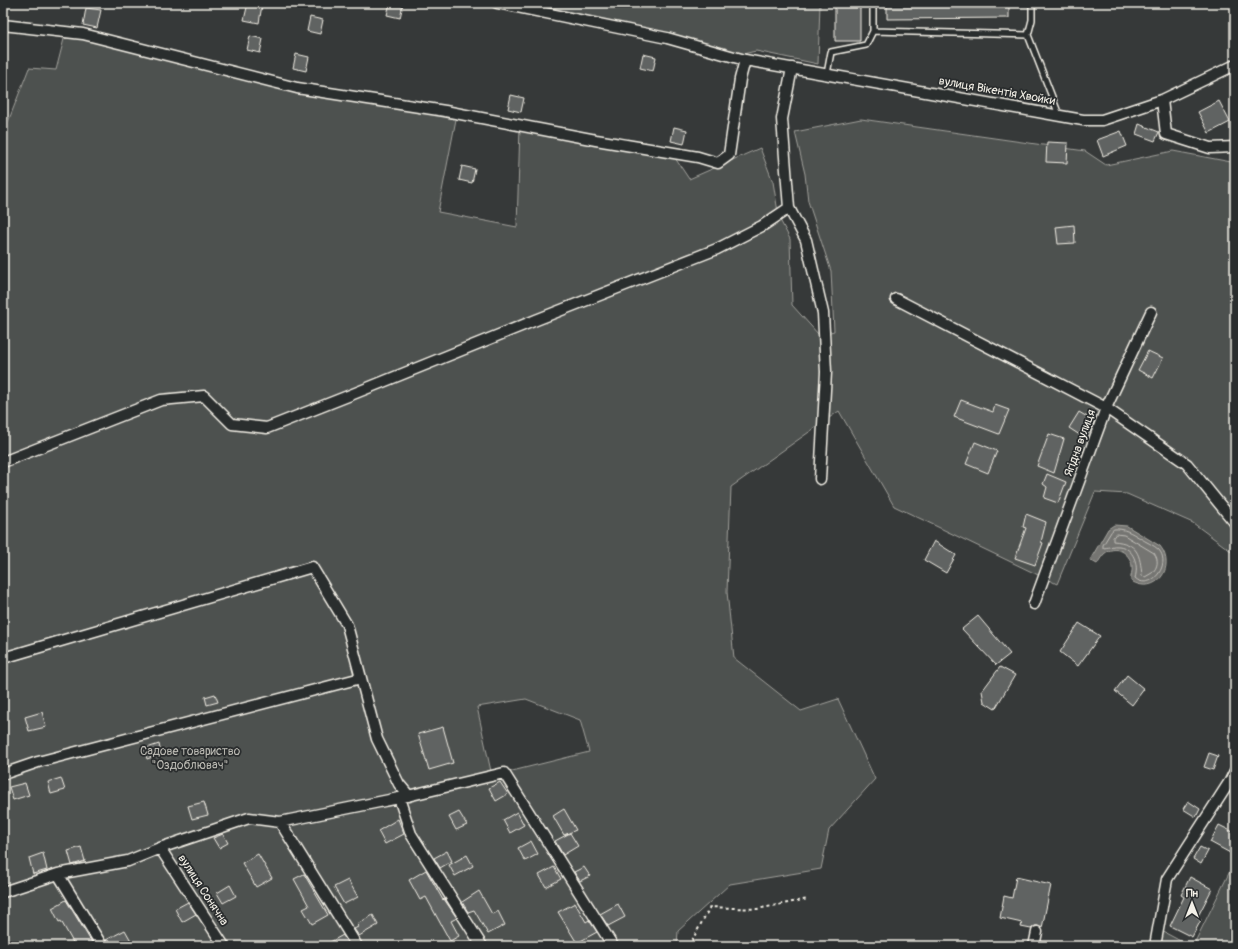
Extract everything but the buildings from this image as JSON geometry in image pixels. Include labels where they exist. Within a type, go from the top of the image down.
[{"type":"street","name":"вулиця Вікентія Хвойки","points":[[497,3],[667,38],[745,60],[1083,120],[1102,120],[1162,100],[1235,65]]},
{"type":"street","points":[[3,25],[83,34],[297,88],[445,112],[698,157],[718,163],[729,155],[740,79],[745,60]]},
{"type":"street","points":[[792,68],[782,119],[789,208],[806,240],[823,313],[826,372],[820,479]]},
{"type":"street","points":[[1162,100],[1166,134],[1210,148],[1235,147]]},
{"type":"street","points":[[3,462],[161,400],[204,396],[232,424],[267,428],[717,249],[762,226],[789,208]]},
{"type":"street","points":[[896,299],[1106,408],[1151,312]]},
{"type":"street","name":"Ягідна вулиця","points":[[1034,604],[1106,408],[1187,464],[1235,523]]},
{"type":"street","points":[[3,658],[312,567],[347,625],[377,739],[400,784],[411,834],[482,946]]},
{"type":"street","points":[[3,774],[38,762],[361,678]]},
{"type":"street","points":[[1155,946],[1167,879],[1235,771]]},
{"type":"street","points":[[3,892],[58,874],[128,862],[160,848],[249,818],[280,822],[404,797],[504,773],[613,946]]},
{"type":"street","points":[[280,822],[357,946]]},
{"type":"street","name":"вулиця Сонячна","points":[[160,848],[224,946]]},
{"type":"street","points":[[58,874],[102,946]]},
{"type":"street","points":[[1034,946],[1038,932]]},
{"type":"lane","points":[[827,74],[831,52],[866,45],[873,31],[873,3]]},
{"type":"lane","points":[[1032,3],[1032,20],[1028,35],[1059,116]]},
{"type":"lane","points":[[873,31],[1028,35]]},
{"type":"path","points":[[689,946],[710,907],[757,909],[808,899]]},
{"type":"green space","points":[[497,3],[820,3],[818,64],[756,51],[730,57]]},
{"type":"green space","name":"Садове товариство \"Оздоблювач\"","points":[[83,34],[297,88],[457,114],[438,212],[517,227],[520,126],[671,152],[689,179],[760,148],[773,182],[779,218],[790,239],[792,305],[819,335],[834,331],[831,271],[808,201],[805,174],[795,132],[861,119],[1085,151],[1106,165],[1173,151],[1231,162],[1235,166],[1235,554],[1193,523],[1127,494],[1095,492],[1057,584],[894,506],[839,411],[731,487],[727,592],[734,658],[801,711],[838,699],[875,779],[829,830],[821,869],[730,884],[678,931],[677,946],[3,946],[3,121],[8,122],[29,68],[56,70],[64,39]],"holes":[[[526,699],[580,720],[589,752],[492,776],[477,707]]]},
{"type":"green space","points":[[1235,861],[1235,946],[1193,946]]},
{"type":"green space","points":[[1158,929],[1190,946],[1155,946]]},
{"type":"water","points":[[1114,525],[1127,526],[1160,546],[1165,554],[1166,562],[1165,570],[1156,582],[1148,585],[1140,585],[1131,581],[1131,561],[1125,553],[1121,551],[1108,551],[1103,555],[1097,564],[1090,560],[1108,529]]}]
